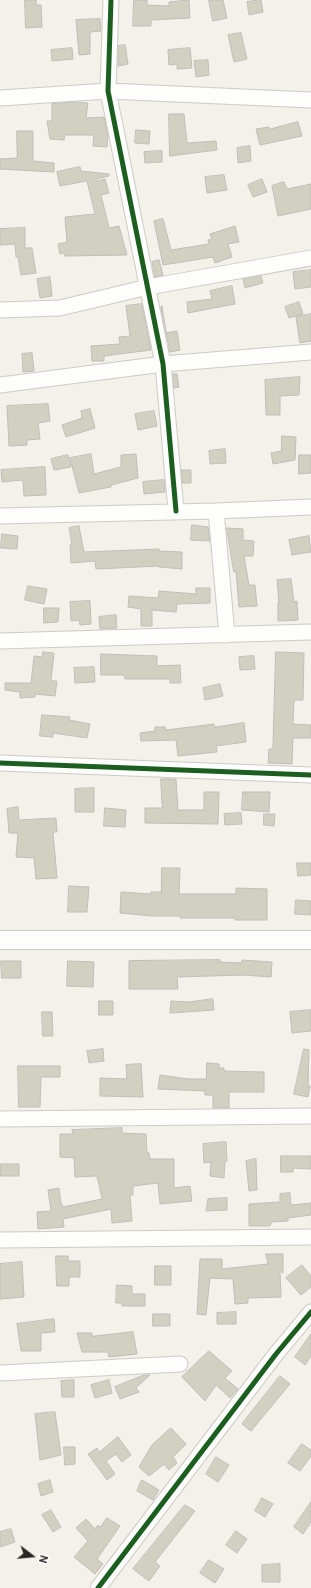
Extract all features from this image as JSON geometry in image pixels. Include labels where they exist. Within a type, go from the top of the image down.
[{"type":"street","points":[[112,0],[108,91],[163,364],[176,511]]},
{"type":"street","points":[[0,98],[108,91],[311,100]]},
{"type":"street","points":[[0,310],[60,308],[148,286],[311,258]]},
{"type":"street","points":[[0,385],[163,364],[311,352]]},
{"type":"street","points":[[0,516],[216,511],[311,506]]},
{"type":"street","points":[[216,511],[228,635]]},
{"type":"street","points":[[0,641],[311,632]]},
{"type":"street","points":[[0,763],[311,775]]},
{"type":"street","points":[[0,940],[311,940]]},
{"type":"street","points":[[0,1119],[311,1116]]},
{"type":"street","points":[[0,1240],[311,1237]]},
{"type":"street","points":[[98,1588],[276,1354],[311,1312]]},
{"type":"street","points":[[0,1374],[180,1364]]},
{"type":"building","points":[[25,0],[36,0],[36,5],[41,5],[42,27],[26,28]]},
{"type":"building","points":[[134,0],[147,0],[147,5],[169,6],[169,2],[189,0],[190,18],[151,20],[151,26],[133,26]]},
{"type":"building","points":[[209,0],[223,0],[227,18],[213,21]]},
{"type":"building","points":[[261,0],[263,12],[249,15],[247,2]]},
{"type":"building","points":[[100,19],[101,31],[90,32],[90,54],[79,55],[76,20]]},
{"type":"building","points":[[241,33],[247,59],[234,62],[228,35]]},
{"type":"building","points":[[125,45],[128,64],[118,66],[118,46]]},
{"type":"building","points":[[72,48],[73,59],[52,61],[51,50]]},
{"type":"building","points":[[190,48],[192,68],[177,69],[177,64],[169,65],[168,50]]},
{"type":"building","points":[[208,60],[209,75],[196,77],[194,61]]},
{"type":"building","points":[[75,102],[88,103],[86,118],[104,117],[108,135],[107,147],[93,146],[94,135],[65,135],[64,140],[50,139],[47,121],[52,121],[52,104]]},
{"type":"building","points":[[169,114],[184,114],[187,143],[216,141],[217,150],[170,156]]},
{"type":"building","points":[[298,122],[302,136],[260,145],[256,129],[269,127],[269,129]]},
{"type":"building","points":[[136,130],[150,131],[149,144],[135,143]]},
{"type":"building","points":[[17,131],[33,131],[33,161],[54,163],[54,172],[0,169],[0,159],[17,158]]},
{"type":"building","points":[[250,146],[251,161],[238,163],[237,148]]},
{"type":"building","points":[[162,151],[162,162],[145,163],[144,152]]},
{"type":"building","points":[[80,167],[81,171],[109,174],[109,176],[96,179],[97,181],[105,179],[109,193],[101,195],[109,228],[119,226],[127,255],[65,256],[64,253],[60,254],[58,244],[67,242],[65,217],[95,214],[87,181],[60,186],[57,172]]},
{"type":"building","points":[[224,175],[227,190],[207,193],[205,177]]},
{"type":"building","points":[[262,179],[267,192],[253,197],[248,185]]},
{"type":"building","points":[[284,182],[287,189],[311,184],[311,209],[278,216],[272,186]]},
{"type":"building","points":[[163,219],[171,250],[209,244],[208,240],[212,239],[210,234],[235,226],[239,242],[228,244],[232,257],[215,263],[213,257],[163,265],[154,221]]},
{"type":"building","points":[[25,228],[25,248],[32,248],[36,273],[21,275],[18,257],[16,257],[15,244],[0,245],[0,229]]},
{"type":"building","points":[[159,260],[163,275],[155,277],[152,262]]},
{"type":"building","points":[[311,270],[311,287],[295,289],[293,272]]},
{"type":"building","points":[[261,276],[263,283],[245,288],[243,279]]},
{"type":"building","points":[[50,277],[52,296],[40,298],[37,279]]},
{"type":"building","points":[[232,286],[235,304],[188,313],[187,302],[212,299],[210,291]]},
{"type":"building","points":[[299,302],[303,314],[289,318],[285,307]]},
{"type":"building","points":[[142,304],[151,350],[104,356],[104,361],[92,361],[91,346],[120,344],[119,337],[130,336],[126,306]]},
{"type":"building","points":[[162,306],[165,329],[161,307]]},
{"type":"building","points":[[311,314],[311,341],[300,343],[296,317]]},
{"type":"building","points":[[177,331],[180,350],[170,352],[166,333]]},
{"type":"building","points":[[32,353],[34,371],[23,372],[22,354]]},
{"type":"building","points":[[173,374],[177,374],[179,387],[174,388]]},
{"type":"building","points":[[300,377],[299,395],[280,396],[280,415],[266,415],[265,380]]},
{"type":"building","points":[[48,404],[50,421],[38,423],[40,439],[27,440],[27,445],[9,446],[7,406]]},
{"type":"building","points":[[90,409],[95,428],[66,437],[62,425],[82,418],[81,411]]},
{"type":"building","points":[[154,411],[157,426],[138,430],[135,414]]},
{"type":"building","points":[[282,436],[296,437],[295,460],[273,464],[271,453],[281,451]]},
{"type":"building","points":[[225,449],[226,463],[210,464],[209,451]]},
{"type":"building","points":[[91,454],[94,474],[121,467],[121,455],[136,454],[138,478],[111,485],[111,487],[79,493],[70,458]]},
{"type":"building","points":[[68,455],[71,467],[54,470],[51,459]]},
{"type":"building","points":[[299,455],[311,455],[311,473],[299,474]]},
{"type":"building","points":[[45,467],[46,495],[24,496],[23,480],[2,482],[1,470]]},
{"type":"building","points":[[181,470],[191,470],[191,483],[183,483]]},
{"type":"building","points":[[164,480],[165,492],[144,494],[143,482]]},
{"type":"building","points":[[192,525],[208,527],[210,541],[191,540]]},
{"type":"building","points":[[79,526],[84,552],[159,549],[159,551],[182,552],[182,569],[159,566],[96,569],[95,561],[71,563],[70,545],[72,545],[69,528]]},
{"type":"building","points":[[227,528],[243,529],[243,540],[254,541],[253,556],[244,556],[249,585],[255,585],[257,606],[239,607],[236,571],[234,572]]},
{"type":"building","points":[[2,534],[18,536],[17,549],[1,548]]},
{"type":"building","points":[[309,536],[311,552],[292,555],[289,540]]},
{"type":"building","points":[[291,579],[294,602],[297,601],[298,620],[278,621],[279,602],[277,580]]},
{"type":"building","points":[[28,586],[47,589],[44,604],[25,600]]},
{"type":"building","points":[[196,588],[210,588],[210,603],[177,604],[176,612],[152,610],[152,626],[141,626],[141,609],[128,607],[129,596],[158,598],[159,591],[196,594]]},
{"type":"building","points":[[90,601],[91,624],[80,625],[79,620],[71,621],[70,602]]},
{"type":"building","points":[[44,608],[59,608],[58,622],[44,623]]},
{"type":"building","points":[[116,615],[117,628],[100,629],[99,617]]},
{"type":"building","points":[[43,652],[54,653],[51,681],[57,681],[55,696],[35,694],[35,697],[20,698],[20,692],[5,690],[5,683],[31,683],[34,656],[42,657]]},
{"type":"building","points":[[276,652],[304,653],[303,700],[294,700],[293,724],[311,725],[311,738],[293,738],[292,764],[268,763],[269,749],[273,749]]},
{"type":"building","points":[[101,654],[157,656],[157,666],[180,665],[181,683],[170,683],[170,679],[125,679],[124,675],[101,675]]},
{"type":"building","points":[[254,656],[255,669],[240,670],[239,657]]},
{"type":"building","points":[[94,667],[95,682],[75,683],[74,668]]},
{"type":"building","points":[[220,684],[223,696],[205,700],[203,688]]},
{"type":"building","points":[[42,715],[70,717],[69,720],[90,724],[87,738],[53,733],[53,737],[40,736]]},
{"type":"building","points":[[244,723],[246,742],[216,746],[217,752],[178,756],[176,740],[141,741],[140,733],[155,731],[155,727],[165,727],[166,730],[214,724],[214,727]]},
{"type":"building","points":[[161,779],[176,779],[178,810],[204,810],[204,792],[219,792],[218,824],[145,823],[145,808],[162,808]]},
{"type":"building","points":[[94,788],[94,812],[75,812],[75,789]]},
{"type":"building","points":[[243,792],[270,792],[269,812],[242,810]]},
{"type":"building","points":[[18,807],[19,820],[56,818],[57,832],[53,832],[57,878],[36,879],[34,858],[16,857],[18,833],[9,833],[7,809]]},
{"type":"building","points":[[105,808],[126,810],[125,827],[104,826]]},
{"type":"building","points":[[241,813],[242,824],[225,825],[224,814]]},
{"type":"building","points":[[264,814],[275,814],[274,826],[264,825]]},
{"type":"building","points":[[297,863],[311,863],[311,875],[298,876]]},
{"type":"building","points":[[162,868],[180,868],[179,894],[236,894],[236,888],[267,889],[267,920],[235,920],[235,918],[180,918],[180,916],[152,916],[120,913],[121,892],[151,894],[151,892],[161,892]]},
{"type":"building","points":[[69,886],[89,887],[87,912],[68,912]]},
{"type":"building","points":[[296,900],[311,901],[311,915],[295,914]]},
{"type":"building","points":[[220,960],[220,962],[242,963],[242,960],[272,962],[271,977],[243,975],[177,977],[178,989],[129,989],[129,961]]},
{"type":"building","points":[[1,961],[21,961],[21,978],[2,978]]},
{"type":"building","points":[[68,961],[94,962],[93,987],[67,986]]},
{"type":"building","points":[[213,999],[214,1010],[170,1013],[171,1001],[189,1002]]},
{"type":"building","points":[[99,1001],[113,1001],[113,1015],[99,1015]]},
{"type":"building","points":[[311,1010],[311,1031],[292,1033],[290,1012]]},
{"type":"building","points":[[42,1012],[52,1012],[53,1036],[43,1036]]},
{"type":"building","points":[[103,1049],[104,1061],[89,1063],[87,1051]]},
{"type":"building","points":[[304,1049],[309,1050],[308,1086],[310,1086],[308,1097],[294,1094]]},
{"type":"building","points":[[207,1063],[219,1064],[219,1068],[224,1068],[224,1071],[264,1072],[264,1092],[229,1092],[229,1108],[213,1108],[213,1095],[205,1095],[205,1091],[158,1089],[160,1075],[188,1079],[206,1079]]},
{"type":"building","points":[[141,1064],[143,1097],[100,1096],[100,1078],[127,1079],[126,1065]]},
{"type":"building","points":[[18,1066],[60,1066],[60,1077],[41,1077],[40,1107],[19,1107]]},
{"type":"building","points":[[122,1128],[122,1133],[146,1134],[147,1153],[149,1153],[150,1159],[174,1159],[174,1188],[190,1186],[192,1201],[160,1204],[158,1183],[133,1186],[133,1195],[130,1195],[132,1221],[112,1223],[111,1209],[63,1219],[64,1227],[38,1229],[37,1212],[51,1211],[48,1190],[59,1188],[61,1204],[63,1207],[102,1199],[97,1176],[75,1177],[74,1158],[60,1157],[60,1134],[73,1134],[72,1130]]},
{"type":"building","points":[[226,1142],[227,1161],[225,1161],[224,1178],[210,1176],[211,1162],[204,1163],[203,1144]]},
{"type":"building","points":[[281,1156],[311,1156],[311,1169],[293,1168],[293,1172],[281,1172]]},
{"type":"building","points":[[256,1159],[257,1190],[249,1191],[246,1161]]},
{"type":"building","points":[[1,1164],[19,1164],[19,1176],[1,1176]]},
{"type":"building","points":[[290,1193],[291,1205],[311,1203],[311,1215],[288,1218],[288,1221],[271,1222],[270,1226],[249,1226],[249,1204],[280,1202],[280,1194]]},
{"type":"building","points":[[227,1198],[227,1210],[206,1211],[208,1199]]},
{"type":"building","points":[[266,1254],[283,1254],[283,1273],[280,1271],[281,1297],[248,1298],[248,1303],[235,1304],[233,1279],[210,1278],[206,1315],[197,1314],[200,1259],[222,1259],[222,1269],[268,1264]]},
{"type":"building","points":[[56,1256],[68,1256],[68,1261],[80,1261],[80,1277],[69,1277],[69,1286],[57,1286]]},
{"type":"building","points":[[22,1262],[24,1297],[0,1299],[0,1264]]},
{"type":"building","points":[[302,1265],[311,1276],[311,1287],[301,1295],[286,1278]]},
{"type":"building","points":[[155,1266],[171,1266],[171,1285],[155,1285]]},
{"type":"building","points":[[117,1285],[132,1286],[132,1294],[145,1294],[145,1306],[122,1306],[122,1303],[116,1303]]},
{"type":"building","points":[[236,1312],[236,1324],[217,1324],[217,1313]]},
{"type":"building","points":[[153,1314],[170,1314],[170,1326],[153,1326]]},
{"type":"building","points":[[54,1319],[55,1332],[41,1333],[41,1351],[21,1351],[17,1324]]},
{"type":"building","points":[[133,1332],[137,1354],[109,1357],[108,1352],[82,1352],[77,1333],[92,1333],[92,1336]]},
{"type":"building","points":[[311,1334],[311,1356],[305,1365],[295,1357]]},
{"type":"building","points":[[209,1351],[232,1371],[225,1378],[238,1389],[230,1398],[216,1385],[205,1401],[182,1377]]},
{"type":"building","points":[[144,1375],[150,1375],[136,1388],[139,1392],[120,1399],[115,1387]]},
{"type":"building","points":[[280,1376],[290,1384],[251,1431],[242,1424]]},
{"type":"building","points":[[74,1380],[74,1397],[62,1397],[61,1381]]},
{"type":"building","points":[[109,1380],[112,1393],[95,1398],[91,1385]]},
{"type":"building","points":[[55,1412],[61,1455],[40,1460],[35,1414]]},
{"type":"building","points":[[171,1428],[186,1444],[173,1457],[177,1463],[169,1470],[164,1464],[149,1476],[139,1467],[152,1445]]},
{"type":"building","points":[[118,1437],[131,1455],[122,1462],[116,1454],[106,1461],[115,1474],[107,1480],[88,1454],[97,1448],[99,1452]]},
{"type":"building","points":[[302,1444],[311,1450],[311,1456],[300,1471],[288,1463]]},
{"type":"building","points":[[64,1447],[75,1447],[75,1464],[65,1465]]},
{"type":"building","points":[[216,1457],[229,1465],[218,1482],[206,1474]]},
{"type":"building","points":[[50,1480],[53,1492],[41,1496],[38,1484]]},
{"type":"building","points":[[142,1480],[159,1490],[153,1500],[137,1491]]},
{"type":"building","points":[[262,1498],[273,1504],[265,1517],[255,1511]]},
{"type":"building","points":[[311,1502],[311,1522],[303,1534],[294,1527]]},
{"type":"building","points":[[185,1505],[195,1511],[155,1562],[160,1566],[149,1581],[133,1569]]},
{"type":"building","points":[[51,1510],[61,1527],[53,1532],[42,1515]]},
{"type":"building","points":[[107,1518],[120,1526],[97,1559],[103,1564],[95,1574],[74,1557],[88,1541],[76,1528],[86,1519],[95,1529],[98,1525],[100,1527]]},
{"type":"building","points":[[11,1529],[15,1542],[0,1547],[0,1532]]},
{"type":"building","points":[[236,1531],[247,1539],[237,1553],[226,1545]]},
{"type":"building","points":[[209,1560],[224,1569],[215,1583],[200,1573]]},
{"type":"building","points":[[280,1564],[280,1582],[262,1582],[262,1565]]},
{"type":"cycle path","points":[[111,0],[108,91],[163,364],[176,511]]},
{"type":"cycle path","points":[[0,763],[311,775]]},
{"type":"cycle path","points":[[98,1588],[276,1354],[311,1312]]}]
